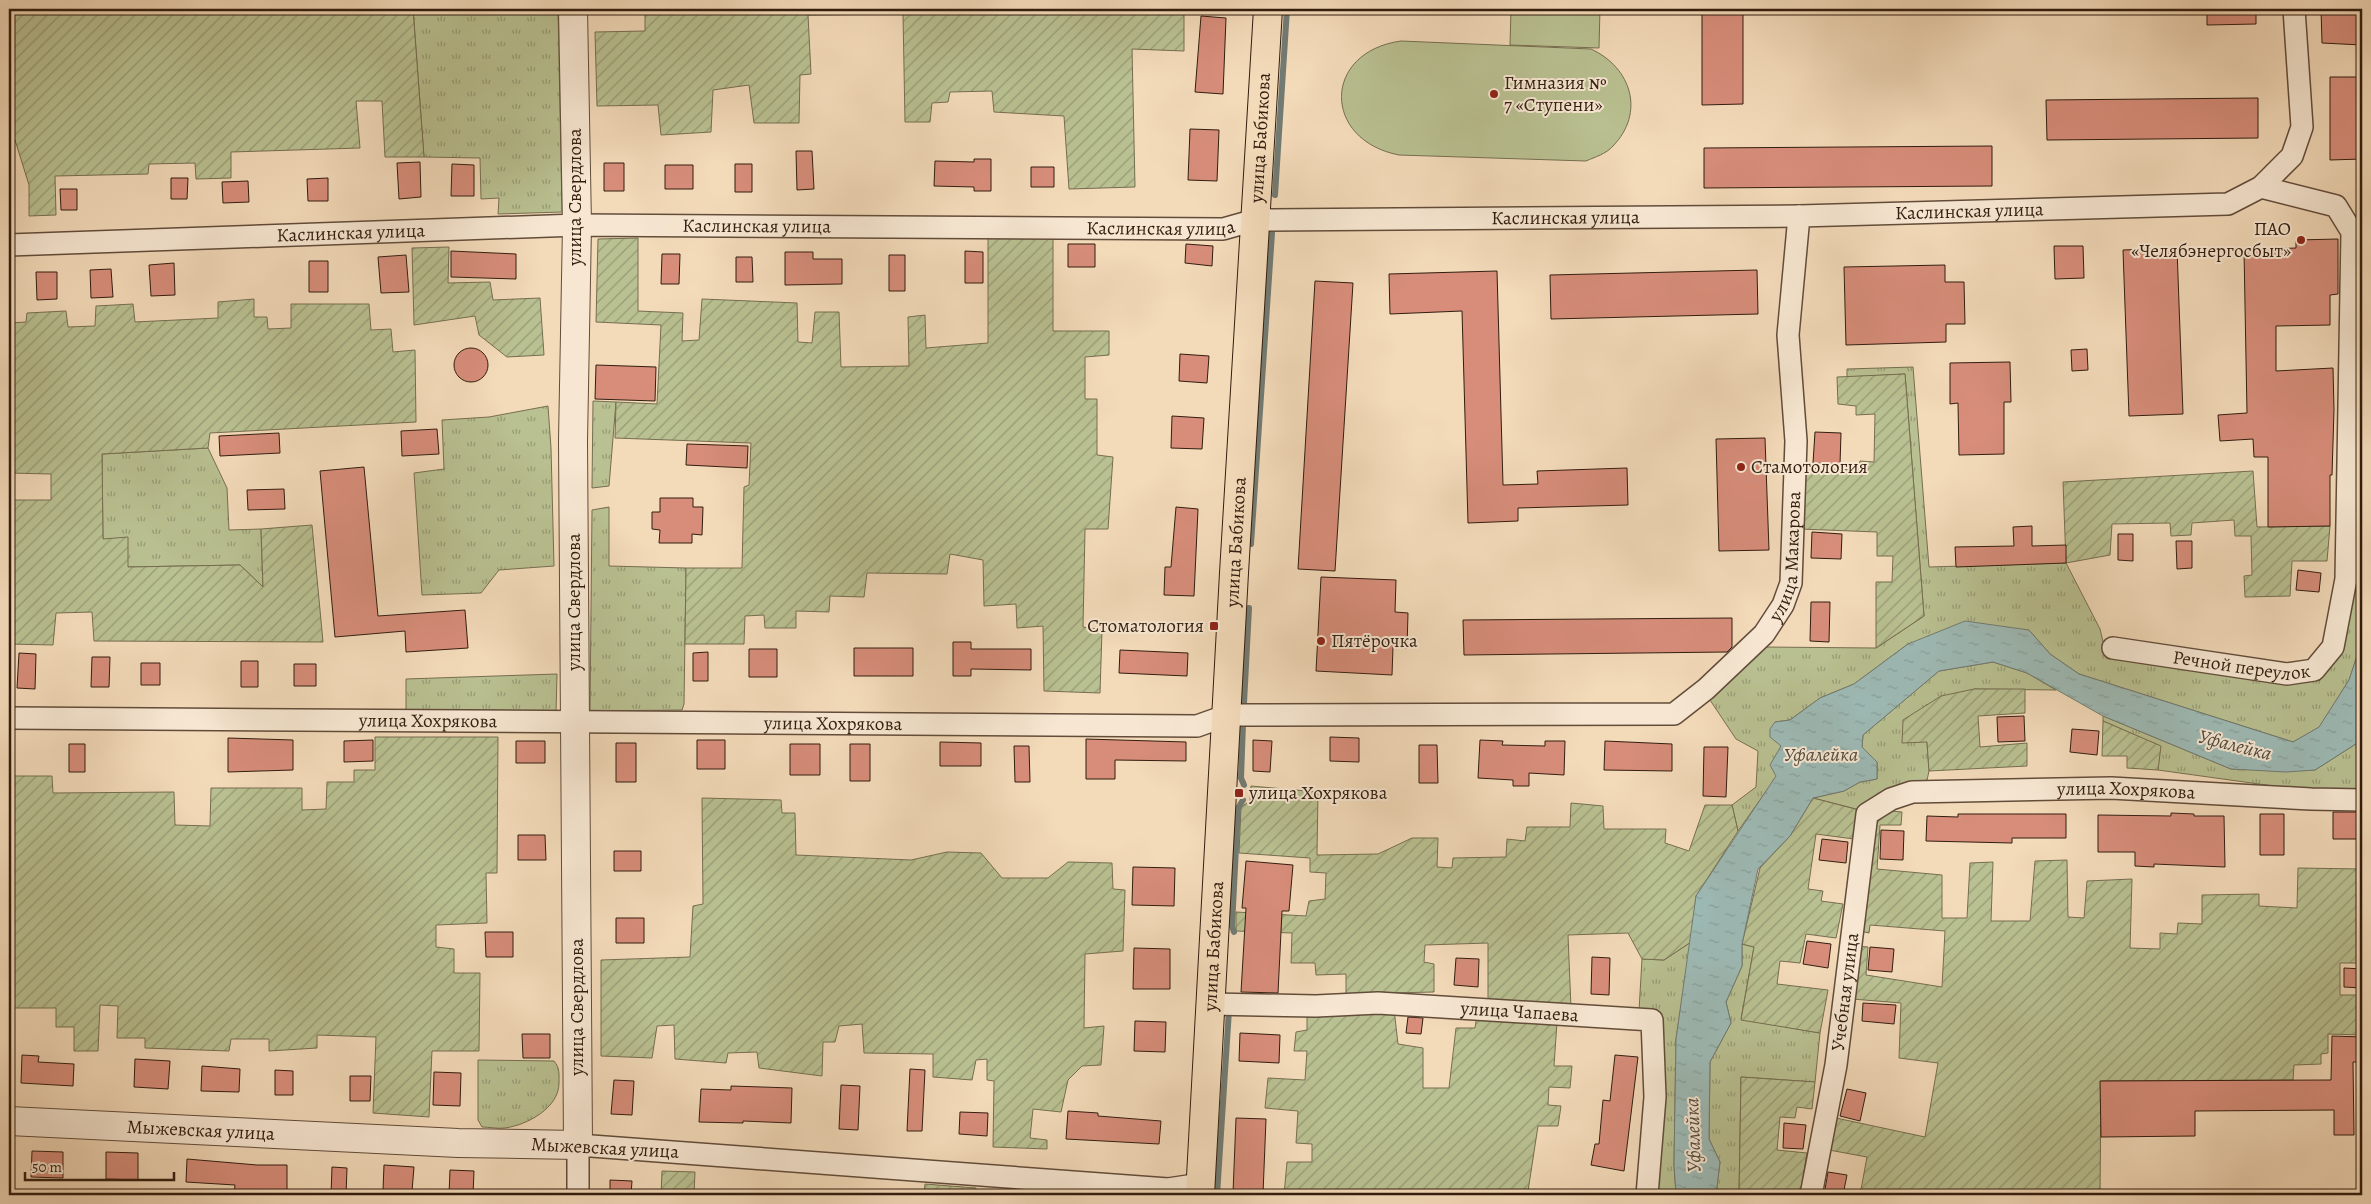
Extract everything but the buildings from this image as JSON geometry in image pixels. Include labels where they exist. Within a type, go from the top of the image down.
[{"type":"main road","name":"улица Бабикова","points":[[1200,1189],[1268,9]]},
{"type":"street","name":"улица Свердлова","points":[[573,9],[576,225],[573,441],[578,1195]]},
{"type":"street","points":[[2261,188],[2292,156],[2302,128],[2294,9]]},
{"type":"street","name":"Каслинская улица","points":[[9,245],[576,225],[1223,230],[1255,220],[1799,216],[2228,204],[2261,188]]},
{"type":"street","name":"Речной переулок","points":[[2113,648],[2287,674],[2314,670],[2333,647],[2346,580],[2352,232],[2336,206],[2261,188]]},
{"type":"street","name":"улица Макарова","points":[[1706,688],[1764,634],[1783,605],[1791,582],[1796,441],[1788,335],[1799,216]]},
{"type":"street","name":"улица Хохрякова","points":[[9,718],[1197,726],[1228,714],[1674,714],[1706,688]]},
{"type":"street","name":"улица Хохрякова","points":[[1891,799],[1912,792],[2111,788],[2362,800]]},
{"type":"street","name":"Учебная улица","points":[[1811,1195],[1836,1066],[1868,814],[1891,799]]},
{"type":"street","name":"улица Чапаева","points":[[1211,1004],[1316,1006],[1378,1002],[1652,1020],[1655,1097],[1647,1195]]},
{"type":"street","name":"Мыжевская улица","points":[[9,1121],[102,1124],[458,1143],[578,1145],[1168,1189],[1200,1189]]},
{"type":"green space","points":[[9,9],[413,9],[424,157],[385,157],[382,101],[356,101],[360,148],[231,152],[231,178],[196,179],[195,163],[149,164],[148,174],[55,176],[56,215],[29,216],[29,185],[15,140],[9,140]]},
{"type":"green space","points":[[413,9],[558,9],[562,212],[498,214],[499,198],[481,199],[480,158],[424,157]]},
{"type":"green space","points":[[645,9],[1184,9],[1184,51],[1132,49],[1135,187],[1069,189],[1064,116],[994,112],[992,91],[950,92],[948,102],[932,103],[930,122],[905,122],[903,14],[808,15],[811,74],[800,75],[799,123],[754,123],[749,85],[713,90],[711,132],[661,135],[658,105],[597,106],[595,32],[645,31]]},
{"type":"green space","points":[[1511,9],[1600,9],[1599,48],[1510,45]]},
{"type":"green space","points":[[1401,41],[1591,49],[1605,57],[1624,79],[1629,92],[1631,106],[1629,120],[1623,133],[1610,149],[1586,161],[1399,155],[1374,146],[1356,132],[1345,115],[1341,96],[1345,78],[1357,61],[1375,48]]},
{"type":"green space","points":[[1053,235],[1053,331],[1109,331],[1109,355],[1085,357],[1085,399],[1097,399],[1097,455],[1113,457],[1108,529],[1085,529],[1083,627],[1102,630],[1100,693],[1044,691],[1043,626],[1017,628],[1016,604],[984,606],[983,560],[950,554],[947,574],[867,573],[864,597],[830,596],[829,612],[796,611],[796,628],[765,628],[764,615],[745,616],[744,644],[685,644],[686,568],[742,568],[744,487],[749,485],[751,443],[615,438],[616,402],[657,404],[661,325],[596,322],[598,239],[638,238],[638,311],[683,313],[682,341],[699,340],[702,299],[797,303],[798,342],[812,343],[815,312],[839,312],[841,367],[909,366],[908,317],[925,315],[926,348],[988,343],[988,236]]},
{"type":"green space","points":[[449,247],[448,283],[490,282],[493,300],[540,298],[544,355],[507,357],[479,335],[475,316],[414,325],[412,248]]},
{"type":"green space","points":[[254,299],[254,317],[267,317],[268,329],[291,328],[291,304],[369,304],[371,330],[391,329],[393,352],[415,350],[416,422],[210,433],[208,448],[102,454],[103,539],[128,537],[128,567],[240,565],[263,587],[261,529],[312,525],[323,642],[94,641],[92,612],[56,613],[53,645],[9,644],[9,500],[51,500],[51,474],[9,473],[9,323],[26,322],[27,313],[66,311],[68,327],[95,326],[96,306],[133,304],[135,322],[218,318],[218,302]]},
{"type":"green space","points":[[2362,363],[2362,641],[2349,680],[2319,728],[2293,742],[2079,674],[2050,654],[2029,630],[1908,644],[1854,684],[1820,698],[1790,720],[1775,722],[1781,746],[1777,776],[1738,831],[1732,805],[1756,787],[1758,751],[1736,739],[1708,697],[1762,647],[1876,648],[1924,616],[1905,374],[1847,377],[1847,369],[1913,367],[1929,567],[2066,563],[2100,629],[2106,654],[2296,683],[2337,650],[2360,368]]},
{"type":"green space","points":[[1905,374],[1924,616],[1876,648],[1876,582],[1892,582],[1893,556],[1877,556],[1877,532],[1800,529],[1802,468],[1858,470],[1860,461],[1874,462],[1875,414],[1856,415],[1856,406],[1838,404],[1837,377]]},
{"type":"green space","points":[[593,401],[616,402],[609,486],[592,488]]},
{"type":"green space","points":[[548,406],[554,566],[499,570],[481,593],[422,595],[414,473],[444,469],[442,420],[489,417]]},
{"type":"green space","points":[[208,448],[227,488],[229,530],[261,529],[263,587],[240,565],[128,567],[103,539],[102,454]]},
{"type":"green space","points":[[2253,471],[2257,527],[2330,526],[2327,561],[2292,561],[2290,596],[2245,597],[2244,576],[2252,575],[2251,536],[2235,536],[2234,520],[2192,523],[2191,535],[2171,536],[2170,523],[2112,524],[2110,555],[2066,563],[2063,482]]},
{"type":"green space","points":[[609,507],[609,566],[686,568],[684,704],[682,710],[590,711],[592,510]]},
{"type":"green space","points":[[1993,662],[2027,673],[2056,690],[1974,689],[1927,742],[1929,771],[1926,785],[1864,811],[1813,798],[1844,791],[1860,782],[1877,779],[1877,762],[1862,747],[1863,735],[1939,671]]},
{"type":"green space","points":[[557,674],[556,714],[424,715],[406,709],[406,679]]},
{"type":"green space","points":[[1974,689],[2025,689],[2025,713],[1978,716],[1980,747],[2027,743],[2027,766],[1929,771],[1927,742],[1902,743],[1903,720],[1941,696]]},
{"type":"green space","points":[[2103,716],[2231,769],[2315,770],[2362,740],[2362,789],[2302,790],[2158,770],[2160,746],[2103,721]]},
{"type":"green space","points":[[2103,721],[2161,746],[2158,770],[2127,768],[2127,756],[2102,756]]},
{"type":"green space","points":[[375,737],[498,737],[497,873],[486,873],[487,923],[436,925],[436,947],[454,949],[454,973],[480,973],[479,1051],[432,1051],[429,1117],[373,1113],[376,1037],[317,1035],[317,1048],[269,1051],[269,1039],[231,1039],[229,1051],[145,1048],[145,1038],[117,1038],[118,1006],[100,1005],[98,1051],[74,1051],[74,1027],[56,1027],[56,1008],[9,1008],[9,776],[52,776],[53,793],[174,792],[175,825],[210,826],[211,788],[302,788],[302,810],[326,809],[327,782],[354,782],[354,770],[375,770]]},
{"type":"green space","points":[[1251,786],[1318,792],[1317,855],[1378,854],[1412,838],[1438,838],[1437,867],[1452,868],[1453,858],[1506,857],[1507,839],[1525,841],[1527,827],[1570,827],[1571,803],[1603,806],[1604,829],[1666,829],[1665,843],[1689,851],[1705,805],[1732,805],[1738,831],[1696,896],[1691,942],[1664,960],[1642,959],[1628,933],[1568,935],[1571,1008],[1488,1002],[1488,943],[1425,945],[1424,962],[1434,964],[1434,992],[1346,994],[1346,974],[1316,975],[1315,963],[1291,963],[1292,933],[1236,931],[1236,912],[1306,916],[1309,901],[1325,899],[1326,873],[1310,872],[1310,858],[1239,853],[1241,807],[1250,801]]},
{"type":"green space","points":[[702,798],[781,800],[782,813],[795,813],[796,855],[911,860],[947,852],[981,853],[1002,878],[1048,878],[1068,862],[1112,863],[1113,889],[1125,890],[1123,951],[1085,954],[1084,1028],[1104,1026],[1101,1065],[1082,1066],[1068,1080],[1061,1112],[1033,1109],[1030,1138],[1047,1140],[1047,1149],[993,1147],[994,1081],[987,1080],[987,1059],[976,1060],[972,1080],[933,1077],[933,1054],[864,1053],[862,1024],[839,1026],[835,1042],[823,1042],[822,1076],[759,1068],[757,1052],[728,1053],[726,1063],[675,1059],[674,1025],[657,1026],[652,1058],[601,1056],[601,960],[690,957],[693,906],[703,904]]},
{"type":"green space","points":[[1813,798],[1859,810],[1854,839],[1816,834],[1808,889],[1823,891],[1821,901],[1843,904],[1836,938],[1806,934],[1800,963],[1780,961],[1777,984],[1828,990],[1820,1033],[1741,1020],[1754,947],[1742,944],[1760,868],[1790,836]]},
{"type":"green space","points":[[1880,810],[1902,812],[1901,825],[1880,825],[1877,869],[1942,875],[1942,918],[1967,918],[1970,863],[1993,862],[1991,921],[2030,921],[2035,861],[2067,860],[2068,917],[2084,918],[2087,881],[2132,879],[2130,948],[2160,949],[2160,933],[2177,934],[2178,923],[2202,924],[2202,895],[2259,894],[2259,906],[2297,908],[2298,868],[2362,869],[2362,963],[2340,963],[2340,995],[2362,995],[2362,1035],[2328,1034],[2328,1053],[2321,1054],[2321,1064],[2294,1065],[2293,1080],[2101,1081],[2100,1195],[1860,1195],[1867,1157],[1829,1150],[1836,1118],[1925,1137],[1938,1063],[1899,1058],[1901,1003],[1852,999],[1856,946],[1868,947],[1866,975],[1942,987],[1945,931],[1870,925],[1869,933],[1860,931],[1872,816]]},
{"type":"green space","points":[[1691,942],[1676,1039],[1674,1164],[1676,1195],[1654,1195],[1663,1099],[1639,1011],[1642,959],[1664,960]]},
{"type":"green space","points":[[1742,944],[1754,947],[1741,1019],[1820,1033],[1815,1082],[1741,1077],[1739,1195],[1716,1195],[1720,1162],[1709,1139],[1710,1062],[1731,1023],[1726,1002],[1742,966]]},
{"type":"green space","points":[[1394,1009],[1398,1044],[1423,1048],[1423,1088],[1449,1088],[1456,1028],[1475,1028],[1477,1015],[1557,1022],[1554,1066],[1572,1066],[1570,1088],[1549,1087],[1548,1105],[1561,1106],[1558,1126],[1538,1126],[1528,1191],[1537,1192],[1537,1195],[1284,1195],[1287,1162],[1312,1162],[1312,1144],[1296,1143],[1298,1111],[1265,1108],[1268,1078],[1305,1080],[1307,1051],[1294,1051],[1296,1032],[1307,1030],[1307,1014]]},
{"type":"green space","points":[[478,1060],[554,1061],[559,1071],[558,1092],[548,1107],[532,1119],[505,1128],[482,1127],[478,1120]]},
{"type":"green space","points":[[1741,1077],[1815,1082],[1812,1109],[1797,1107],[1795,1118],[1780,1117],[1777,1150],[1807,1153],[1800,1195],[1739,1195]]},
{"type":"green space","points":[[662,1171],[695,1172],[694,1195],[661,1195]]},
{"type":"green space","points":[[925,1184],[976,1188],[976,1195],[924,1195]]},
{"type":"water","name":"Уфалейка","points":[[1965,621],[2029,630],[2050,654],[2079,674],[2293,742],[2319,727],[2349,680],[2362,641],[2362,740],[2315,770],[2286,772],[2231,769],[2103,716],[2027,673],[1993,662],[1939,671],[1863,735],[1862,747],[1877,762],[1877,779],[1860,782],[1844,791],[1813,798],[1790,836],[1758,869],[1742,944],[1742,966],[1726,1002],[1731,1023],[1710,1062],[1709,1139],[1720,1162],[1716,1195],[1676,1195],[1674,1164],[1676,1039],[1696,896],[1776,776],[1770,765],[1781,746],[1770,737],[1770,729],[1775,722],[1790,720],[1820,698],[1854,684],[1908,644]]},
{"type":"waterway","points":[[1275,195],[1287,9]]},
{"type":"waterway","points":[[1251,544],[1272,233]]},
{"type":"waterway","points":[[1244,703],[1249,608]]},
{"type":"waterway","points":[[1243,724],[1241,778],[1244,785]]},
{"type":"waterway","points":[[1234,932],[1232,926],[1238,808],[1243,800]]},
{"type":"waterway","points":[[1217,1195],[1229,1010]]},
{"type":"place","name":"Гимназия № 7 «Ступени»","points":[[1494,94]]},
{"type":"place","name":"ПАО «Челябэнергосбыт»","points":[[2301,240]]},
{"type":"place","name":"Стамотология","points":[[1741,467]]},
{"type":"place","name":"Стоматология","points":[[1214,626]]},
{"type":"place","name":"Пятёрочка","points":[[1321,641]]},
{"type":"place","name":"улица Хохрякова","points":[[1239,793]]}]
